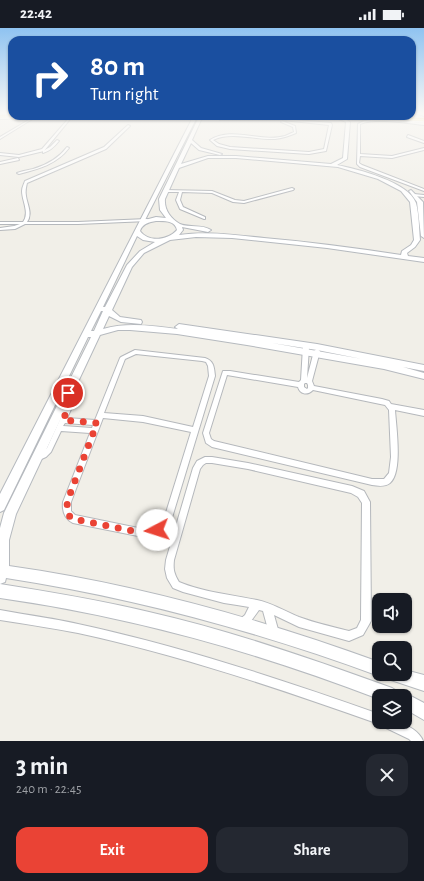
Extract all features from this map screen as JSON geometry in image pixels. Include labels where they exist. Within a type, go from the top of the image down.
[{"type":"street","points":[[1,155],[23,155],[44,149],[47,145]]},
{"type":"street","points":[[0,163],[47,151],[53,145]]},
{"type":"street","points":[[0,229],[15,228],[24,223],[29,213],[25,200],[26,182],[57,170],[109,145]]},
{"type":"street","points":[[104,309],[139,226],[179,145]]},
{"type":"street","points":[[0,506],[104,309],[129,266],[142,252],[178,233],[180,227],[166,215],[162,207],[162,199],[187,145]]},
{"type":"street","points":[[196,145],[200,149],[212,152],[334,165],[345,159],[346,145]]},
{"type":"street","points":[[220,145],[313,154],[325,150],[326,145]]},
{"type":"street","points":[[352,145],[352,165]]},
{"type":"street","points":[[358,145],[358,164],[424,190]]},
{"type":"street","points":[[19,174],[40,168],[54,161],[63,155],[68,148]]},
{"type":"street","points":[[358,155],[392,157],[424,149]]},
{"type":"street","points":[[268,158],[269,151]]},
{"type":"street","points":[[177,167],[202,158],[224,156],[334,165],[352,165],[395,182],[416,196],[424,197]]},
{"type":"street","points":[[54,161],[71,162]]},
{"type":"street","points":[[343,161],[392,184],[407,194],[413,202],[417,240],[405,254]]},
{"type":"street","points":[[165,191],[212,192],[236,202],[244,202],[292,189]]},
{"type":"street","points":[[181,191],[178,200],[181,208],[204,218]]},
{"type":"street","points":[[416,196],[422,207],[424,236]]},
{"type":"street","points":[[0,223],[139,226],[151,220],[162,219],[177,224],[202,229],[405,254],[424,260]]},
{"type":"street","points":[[139,226],[140,236],[149,240],[213,235],[405,254],[424,254]]},
{"type":"street","points":[[104,309],[125,321],[246,336],[317,351],[424,368]]},
{"type":"street","points":[[91,334],[129,327],[306,349]]},
{"type":"street","points":[[91,334],[68,393],[10,513],[1,541],[1,573],[84,584],[157,599],[274,633],[341,654],[372,666]]},
{"type":"street","points":[[306,349],[307,384]]},
{"type":"street","points":[[317,351],[424,376]]},
{"type":"street","points":[[307,384],[317,351]]},
{"type":"street","points":[[140,352],[203,359],[211,366],[212,376],[166,521],[157,530],[148,534],[73,519],[68,515],[67,502],[97,423],[120,364],[123,358],[128,355],[140,352]]},
{"type":"street","points":[[390,406],[392,409],[394,469],[389,480],[383,483],[372,482],[212,444],[208,441],[206,433],[225,373],[230,372],[307,384],[382,401],[390,406],[424,413]]},
{"type":"street","points":[[37,458],[47,453],[63,420],[72,399],[68,393]]},
{"type":"street","points":[[100,415],[143,419],[195,430]]},
{"type":"street","points":[[63,420],[97,423]]},
{"type":"street","points":[[59,428],[94,431]]},
{"type":"street","points":[[205,460],[248,466],[356,491],[361,494],[366,502],[366,621],[360,632],[349,636],[299,622],[267,607],[237,600],[224,599],[183,588],[170,578],[168,569],[170,560],[198,468],[200,463],[205,460]]},
{"type":"street","points":[[0,590],[80,602],[152,619],[263,651],[374,689]]},
{"type":"street","points":[[242,624],[257,604]]},
{"type":"street","points":[[267,607],[274,633]]},
{"type":"street","points":[[0,615],[89,631],[181,654],[298,690],[372,717]]},
{"type":"street","points":[[412,680],[424,683]]},
{"type":"street","points":[[412,704],[424,712]]},
{"type":"street","points":[[400,729],[413,736],[418,741]]},
{"type":"route","points":[[68,393],[72,399],[63,420],[97,423],[67,502],[66,509],[68,515],[73,519],[148,534],[157,530]]}]
